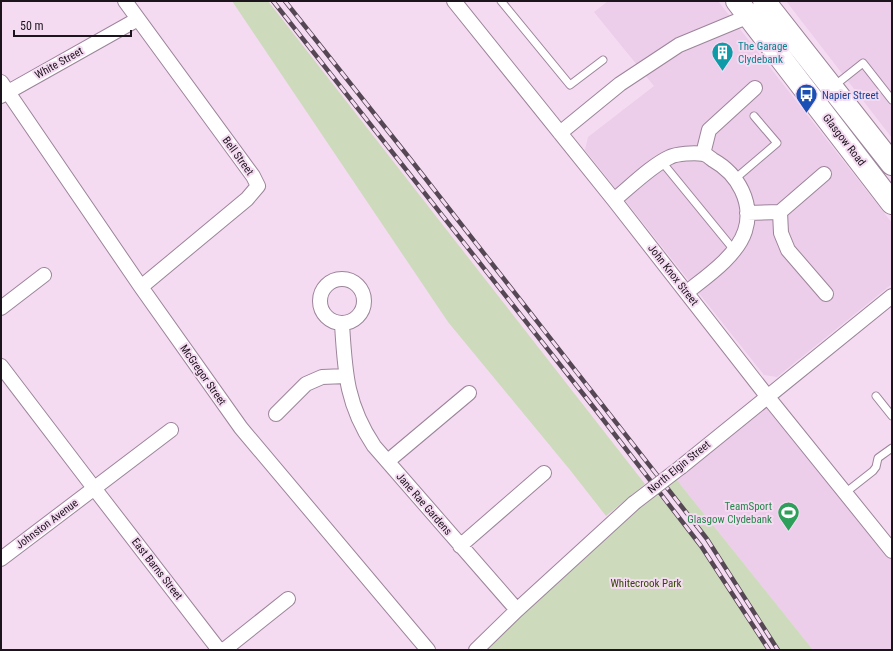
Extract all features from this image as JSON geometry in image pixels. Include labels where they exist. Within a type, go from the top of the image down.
[{"type":"main road","name":"Glasgow Road","points":[[750,6],[832,88],[892,164]]},
{"type":"main road","name":"Glasgow Road","points":[[750,6],[892,203]]},
{"type":"street","name":"Bell Street","points":[[125,1],[253,176],[258,186],[248,199],[141,287]]},
{"type":"street","name":"John Knox Street","points":[[454,1],[687,292],[767,396],[892,551]]},
{"type":"street","points":[[560,133],[620,84],[679,45],[750,6]]},
{"type":"street","name":"White Street","points":[[3,90],[138,19]]},
{"type":"street","points":[[703,154],[709,130],[755,88]]},
{"type":"street","name":"McGregor Street","points":[[3,90],[241,428],[428,650]]},
{"type":"street","points":[[614,200],[662,162],[670,157],[684,154],[703,154],[720,164],[736,178],[747,202],[745,231],[734,250],[719,266],[687,292]]},
{"type":"street","points":[[747,213],[780,212],[824,174]]},
{"type":"street","points":[[780,212],[781,233],[788,250],[826,294]]},
{"type":"street","points":[[1,308],[44,275]]},
{"type":"street","name":"North Elgin Street","points":[[476,650],[517,610],[634,503],[681,467],[892,296]]},
{"type":"street","name":"Jane Rae Gardens","points":[[342,324],[346,376],[353,405],[364,431],[374,446],[517,610]]},
{"type":"street","name":"East Barns Street","points":[[1,366],[219,650]]},
{"type":"street","points":[[276,414],[306,384],[322,377],[346,376]]},
{"type":"street","points":[[388,461],[469,393]]},
{"type":"street","points":[[94,488],[171,430]]},
{"type":"street","points":[[460,546],[544,473]]},
{"type":"street","name":"Johnston Avenue","points":[[1,559],[94,488]]},
{"type":"street","points":[[224,650],[288,599]]},
{"type":"lane","points":[[501,1],[570,85],[603,60]]},
{"type":"lane","points":[[832,88],[863,63],[892,100]]},
{"type":"lane","points":[[736,178],[777,143],[754,116]]},
{"type":"lane","points":[[662,162],[734,250]]},
{"type":"lane","points":[[876,396],[892,416]]},
{"type":"lane","points":[[845,493],[873,471],[876,467],[878,458],[892,448]]},
{"type":"shaded area","points":[[608,1],[718,1],[892,223],[892,284],[777,377],[764,375],[585,150],[588,137],[654,86],[594,12]]},
{"type":"shaded area","points":[[786,1],[892,1],[892,138]]},
{"type":"shaded area","name":"TeamSport Glasgow Clydebank","points":[[767,396],[892,551],[892,650],[813,650],[672,474]]},
{"type":"green space","points":[[232,1],[268,1],[645,484],[606,516],[448,322]]},
{"type":"green space","points":[[672,474],[813,650],[778,650],[707,539],[661,482]]},
{"type":"green space","name":"Whitecrook Park","points":[[653,489],[701,546],[769,650],[476,650]]},
{"type":"railway","points":[[273,1],[595,409],[701,546],[769,650]]},
{"type":"railway","points":[[285,1],[707,539],[778,650]]},
{"type":"place","name":"The Garage Clydebank","points":[[722,72]]},
{"type":"place","name":"Napier Street","points":[[807,114]]},
{"type":"place","name":"TeamSport Glasgow Clydebank","points":[[788,532]]}]
